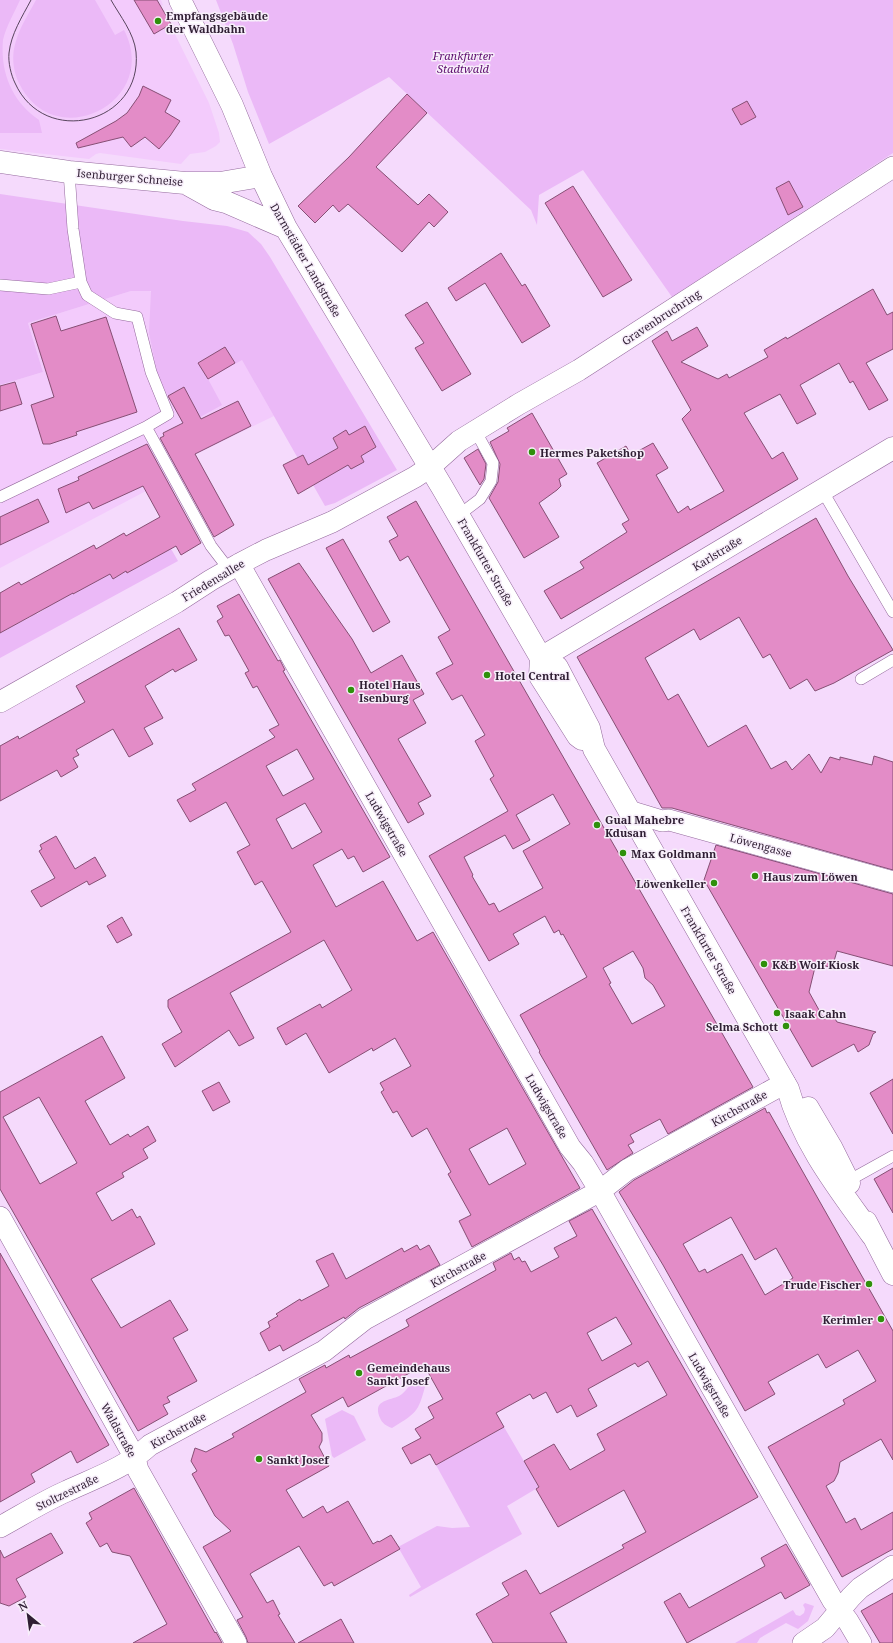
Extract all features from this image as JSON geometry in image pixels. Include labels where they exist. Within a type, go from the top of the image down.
[{"type":"main road","name":"Darmstädter Landstraße","points":[[180,0],[232,105],[261,176],[286,228],[430,467]]},
{"type":"main road","name":"Isenburger Schneise","points":[[0,162],[69,172],[185,183],[220,183],[261,176]]},
{"type":"main road","points":[[185,183],[214,199],[226,202],[286,228]]},
{"type":"main road","name":"Karlstraße","points":[[542,658],[822,490],[892,450]]},
{"type":"main road","name":"Frankfurter Straße","points":[[430,467],[542,658],[540,676],[578,736],[594,749],[787,1086],[794,1110],[816,1154],[890,1261]]},
{"type":"main road","name":"Frankfurter Straße","points":[[787,1086],[805,1104],[831,1147],[872,1235]]},
{"type":"street","name":"Gravenbruchring","points":[[430,467],[452,447],[519,404],[579,370],[893,167]]},
{"type":"street","name":"Friedensallee","points":[[0,702],[177,602],[233,568],[266,550],[332,522],[415,477],[430,467]]},
{"type":"street","name":"Ludwigstraße","points":[[233,568],[570,1147],[583,1163],[600,1191],[833,1601],[861,1643]]},
{"type":"street","name":"Löwengasse","points":[[629,811],[662,821],[669,820],[893,882]]},
{"type":"street","name":"Kirchstraße","points":[[135,1458],[150,1445],[324,1351],[365,1319],[600,1191],[628,1170],[787,1086]]},
{"type":"street","name":"Waldstraße","points":[[0,1217],[135,1458],[139,1471],[236,1643]]},
{"type":"street","name":"Stoltzestraße","points":[[0,1527],[66,1491],[98,1478],[135,1458]]},
{"type":"street","points":[[803,1643],[825,1628],[860,1588],[893,1566]]},
{"type":"lane","points":[[0,497],[146,427],[168,414],[151,372],[137,317],[115,313],[87,295],[81,282],[73,229],[69,172]]},
{"type":"lane","points":[[0,285],[48,289],[81,282]]},
{"type":"lane","points":[[146,427],[210,546],[224,563],[233,568]]},
{"type":"lane","points":[[459,515],[480,499],[492,481],[493,463],[476,432]]},
{"type":"lane","points":[[822,490],[893,612]]},
{"type":"lane","points":[[861,679],[893,660]]},
{"type":"lane","points":[[848,1181],[893,1156]]},
{"type":"shaded area","points":[[0,0],[161,0],[163,5],[161,6],[209,103],[219,133],[220,142],[205,152],[190,154],[181,164],[100,153],[89,159],[0,149]]},
{"type":"shaded area","points":[[131,282],[223,326],[274,416],[178,463],[188,481],[168,492],[146,491],[0,568],[0,385],[43,372],[28,323],[131,291]]},
{"type":"green space","points":[[0,0],[20,0],[4,35],[4,64],[6,76],[15,96],[30,113],[39,120],[42,133],[0,133]]},
{"type":"green space","points":[[36,0],[95,0],[115,35],[124,30],[132,56],[128,78],[117,97],[99,110],[78,117],[57,116],[36,106],[20,85],[14,64],[14,47],[25,20]]},
{"type":"green space","name":"Frankfurter Stadtwald","points":[[216,0],[893,0],[893,153],[672,297],[583,170],[539,195],[537,225],[531,210],[389,77],[269,144],[248,92],[233,44]]},
{"type":"green space","points":[[0,194],[227,226],[248,232],[261,244],[270,257],[397,470],[335,503],[325,506],[242,360],[208,379],[222,405],[184,426],[158,377],[149,333],[151,291],[131,291],[28,323],[43,372],[0,385]]},
{"type":"green space","points":[[170,547],[178,561],[0,658],[0,633],[31,617],[31,615],[36,612],[37,614],[45,609],[44,608],[73,593],[74,594],[109,573],[113,579],[126,571],[128,573],[149,559],[150,561],[157,557],[156,555]]},
{"type":"green space","points":[[421,1378],[427,1380],[422,1398],[413,1414],[392,1428],[384,1424],[378,1412],[381,1403],[402,1394],[413,1383]]},
{"type":"green space","points":[[342,1410],[354,1416],[366,1440],[334,1458],[332,1456],[325,1419]]},
{"type":"green space","points":[[504,1427],[539,1487],[507,1506],[522,1534],[410,1597],[409,1595],[421,1587],[398,1547],[437,1526],[452,1528],[470,1527],[436,1465]]},
{"type":"green space","points":[[805,1603],[814,1606],[808,1621],[798,1629],[786,1623],[760,1638],[757,1643],[735,1643],[793,1610],[796,1615],[800,1616],[804,1613],[805,1609],[803,1605]]},
{"type":"building","name":"Empfangsgebäude der Waldbahn","points":[[134,0],[157,0],[171,24],[154,34]]},
{"type":"building","points":[[143,86],[171,100],[165,112],[180,121],[159,149],[145,137],[131,147],[123,137],[78,148],[76,143],[116,121],[127,113],[139,96]]},
{"type":"building","points":[[407,94],[427,113],[376,167],[418,205],[429,194],[448,212],[434,227],[429,222],[402,252],[348,204],[339,212],[333,205],[315,223],[298,206],[349,157]]},
{"type":"building","points":[[747,101],[756,117],[741,125],[732,109]]},
{"type":"building","points":[[789,181],[803,207],[788,215],[776,188]]},
{"type":"building","points":[[573,186],[632,280],[603,297],[545,203]]},
{"type":"building","points":[[501,253],[522,286],[525,284],[550,326],[522,343],[485,283],[456,301],[448,288]]},
{"type":"building","points":[[873,289],[887,315],[893,312],[893,349],[866,363],[888,400],[869,410],[853,381],[850,383],[839,363],[800,385],[816,414],[797,424],[780,394],[744,413],[772,459],[783,452],[798,479],[561,619],[544,591],[584,568],[580,562],[627,532],[622,524],[629,520],[597,463],[626,446],[631,455],[653,443],[668,468],[656,475],[678,513],[688,506],[690,510],[724,491],[682,419],[691,410],[652,341],[667,331],[672,341],[697,327],[708,346],[681,362],[718,379],[727,374],[729,378],[768,357],[764,350],[786,337],[787,339]]},
{"type":"building","points":[[427,302],[471,374],[442,391],[415,348],[424,343],[405,315]]},
{"type":"building","points":[[56,316],[61,331],[106,317],[137,412],[76,432],[77,435],[50,444],[43,444],[31,405],[54,397],[31,324]]},
{"type":"building","points":[[225,347],[235,363],[208,379],[198,363]]},
{"type":"building","points":[[15,382],[22,404],[0,411],[0,386]]},
{"type":"building","points":[[184,387],[201,419],[238,401],[251,426],[195,454],[234,525],[214,537],[160,438],[164,436],[163,433],[183,423],[168,396]]},
{"type":"building","points":[[532,413],[567,474],[559,479],[561,486],[539,503],[559,537],[524,558],[489,498],[498,482],[500,464],[490,442],[509,431],[507,428]]},
{"type":"building","points":[[365,426],[376,447],[361,456],[364,462],[351,469],[348,465],[298,494],[283,465],[303,455],[308,465],[338,448],[333,438],[346,430],[349,435]]},
{"type":"building","points":[[147,444],[201,543],[181,555],[176,546],[113,579],[110,574],[0,633],[0,593],[19,582],[21,585],[94,545],[96,549],[124,533],[126,536],[160,517],[143,486],[93,509],[89,502],[66,513],[58,489],[79,480],[78,477]]},
{"type":"building","points":[[478,449],[486,464],[484,479],[480,485],[464,458]]},
{"type":"building","points":[[38,499],[49,522],[0,545],[0,517]]},
{"type":"building","points":[[416,501],[753,1087],[668,1134],[660,1119],[630,1135],[634,1142],[628,1145],[633,1153],[607,1170],[539,1052],[540,1051],[520,1015],[587,977],[563,934],[561,935],[559,930],[554,933],[545,916],[513,934],[519,944],[489,961],[429,856],[508,811],[490,779],[494,776],[475,741],[485,735],[462,695],[452,700],[436,673],[453,664],[438,637],[450,630],[408,556],[400,561],[389,541],[398,536],[387,517]],"holes":[[[553,794],[570,824],[523,851],[543,888],[499,912],[494,903],[489,905],[472,876],[473,875],[464,857],[505,835],[513,849],[530,840],[516,815]],[[633,951],[643,968],[645,978],[653,985],[665,1006],[632,1024],[609,984],[611,983],[603,968]]]},
{"type":"building","points":[[816,518],[848,576],[893,650],[834,683],[815,691],[807,679],[790,689],[770,654],[763,658],[739,617],[700,640],[694,629],[645,658],[668,700],[678,694],[708,747],[746,725],[771,769],[786,761],[792,770],[809,754],[821,773],[830,757],[840,760],[840,757],[872,765],[874,756],[893,762],[893,870],[672,808],[662,808],[577,657]]},
{"type":"building","points":[[343,539],[390,622],[373,632],[326,548]]},
{"type":"building","points":[[299,563],[352,639],[371,673],[402,655],[424,694],[413,700],[426,723],[398,739],[431,796],[418,803],[424,814],[408,823],[268,579]]},
{"type":"building","points":[[239,594],[278,661],[280,660],[285,670],[283,671],[390,857],[363,872],[354,856],[348,859],[342,849],[313,865],[336,907],[383,881],[417,941],[433,932],[580,1188],[472,1247],[459,1221],[471,1215],[448,1174],[451,1172],[427,1128],[412,1137],[397,1111],[393,1113],[381,1092],[384,1090],[380,1083],[411,1066],[395,1038],[373,1051],[372,1048],[329,1073],[306,1033],[286,1045],[277,1028],[320,1004],[322,1008],[352,990],[324,940],[230,993],[254,1038],[239,1046],[229,1030],[175,1067],[162,1044],[182,1032],[168,1007],[168,1000],[291,932],[262,881],[255,885],[237,852],[250,845],[226,802],[190,822],[177,800],[196,790],[192,784],[275,737],[269,730],[279,725],[257,686],[253,688],[245,673],[249,671],[229,635],[225,636],[217,621],[223,617],[217,606]],"holes":[[[297,749],[314,779],[283,796],[266,766]],[[305,803],[322,832],[292,849],[276,819]],[[507,1128],[526,1164],[489,1185],[469,1149]]]},
{"type":"building","points":[[179,628],[197,660],[175,672],[173,669],[145,686],[163,718],[144,728],[153,744],[129,757],[113,729],[76,750],[79,755],[73,758],[78,767],[61,777],[57,770],[0,801],[0,746],[18,736],[19,739],[85,702],[76,686]]},
{"type":"building","points":[[56,836],[75,869],[95,857],[106,876],[89,885],[87,881],[41,907],[31,891],[55,878],[39,851],[42,849],[40,845]]},
{"type":"building","points":[[716,845],[893,894],[893,966],[837,951],[832,968],[816,963],[809,992],[824,1019],[832,1014],[837,1022],[876,1032],[873,1034],[869,1045],[858,1052],[854,1044],[812,1067],[704,880]]},
{"type":"building","points":[[122,917],[132,935],[117,943],[107,926]]},
{"type":"building","points":[[102,1036],[125,1078],[85,1101],[110,1145],[128,1134],[130,1137],[148,1126],[156,1141],[143,1149],[148,1158],[122,1173],[124,1177],[96,1193],[112,1221],[132,1209],[137,1218],[140,1216],[155,1244],[91,1279],[121,1328],[170,1300],[188,1330],[173,1338],[197,1381],[167,1397],[170,1402],[163,1405],[168,1414],[138,1431],[0,1189],[0,1092]],"holes":[[[39,1097],[77,1163],[40,1184],[3,1117]]]},
{"type":"building","points":[[893,1079],[893,1134],[870,1093]]},
{"type":"building","points":[[219,1082],[230,1102],[213,1111],[202,1091]]},
{"type":"building","points":[[765,1108],[767,1113],[769,1112],[893,1331],[893,1460],[881,1439],[840,1462],[838,1473],[834,1481],[826,1486],[846,1523],[855,1518],[861,1530],[893,1512],[893,1549],[842,1577],[768,1447],[845,1404],[843,1400],[876,1381],[858,1350],[826,1368],[818,1354],[768,1382],[775,1394],[745,1411],[663,1265],[619,1192],[634,1180]],"holes":[[[731,1217],[755,1260],[776,1248],[793,1278],[765,1295],[742,1254],[707,1273],[705,1269],[699,1272],[683,1244]]]},
{"type":"building","points":[[893,1168],[893,1213],[874,1179]]},
{"type":"building","points":[[592,1209],[758,1497],[550,1613],[567,1643],[493,1643],[476,1614],[509,1595],[502,1583],[526,1570],[540,1594],[624,1548],[622,1545],[646,1532],[624,1490],[558,1527],[536,1489],[539,1487],[524,1461],[554,1444],[570,1470],[605,1450],[597,1434],[667,1395],[648,1361],[638,1367],[635,1363],[588,1389],[597,1406],[577,1417],[571,1405],[557,1413],[546,1392],[533,1399],[530,1394],[496,1413],[504,1427],[436,1465],[430,1454],[411,1464],[402,1448],[421,1438],[415,1429],[434,1418],[428,1407],[443,1399],[424,1365],[348,1407],[343,1397],[311,1415],[322,1433],[322,1441],[319,1447],[329,1466],[286,1490],[303,1518],[323,1506],[327,1513],[348,1501],[373,1544],[391,1535],[400,1549],[334,1586],[332,1582],[324,1586],[299,1546],[253,1572],[250,1574],[267,1603],[273,1600],[280,1614],[278,1615],[295,1643],[248,1643],[237,1620],[243,1617],[203,1547],[231,1531],[215,1516],[192,1474],[197,1471],[191,1461],[195,1448],[206,1452],[234,1437],[232,1434],[306,1392],[299,1379],[325,1365],[326,1368],[349,1355],[350,1358],[409,1326],[406,1320],[496,1270],[493,1263],[511,1253],[514,1260],[519,1257],[522,1262],[525,1261],[531,1272],[559,1257],[554,1248],[577,1236],[569,1221]],"holes":[[[616,1317],[632,1344],[602,1361],[587,1333]]]},
{"type":"building","points":[[417,1245],[420,1250],[429,1245],[440,1265],[359,1308],[345,1319],[344,1317],[283,1351],[280,1345],[269,1351],[260,1333],[270,1327],[268,1322],[278,1316],[276,1314],[300,1299],[301,1301],[329,1286],[316,1261],[333,1253],[346,1279],[402,1248],[404,1252]]},
{"type":"building","points":[[0,1253],[109,1445],[77,1463],[71,1451],[31,1474],[35,1482],[0,1502]]},
{"type":"building","points":[[134,1488],[222,1643],[133,1643],[167,1624],[130,1556],[112,1552],[107,1543],[100,1547],[86,1523],[92,1519],[89,1513]]},
{"type":"building","points":[[51,1533],[63,1553],[16,1579],[26,1597],[9,1606],[0,1603],[0,1550],[4,1558]]},
{"type":"building","points":[[786,1544],[810,1585],[785,1599],[781,1592],[687,1643],[664,1602],[680,1593],[689,1608],[765,1566],[761,1558]]},
{"type":"building","points":[[893,1593],[893,1643],[880,1643],[861,1611]]},
{"type":"building","points":[[341,1619],[354,1643],[298,1643]]},
{"type":"tram line","points":[[31,0],[17,26],[10,46],[9,60],[12,76],[29,103],[47,116],[68,121],[89,119],[108,111],[124,96],[134,77],[136,52],[133,38],[111,0]]},
{"type":"place","name":"Empfangsgebäude der Waldbahn","points":[[158,21]]},
{"type":"place","name":"Hermes Paketshop","points":[[532,452]]},
{"type":"place","name":"Hotel Central","points":[[487,675]]},
{"type":"place","name":"Hotel Haus Isenburg","points":[[351,690]]},
{"type":"place","name":"Gual Mahebre Kdusan","points":[[597,825]]},
{"type":"place","name":"Max Goldmann","points":[[623,853]]},
{"type":"place","name":"Haus zum Löwen","points":[[755,876]]},
{"type":"place","name":"Löwenkeller","points":[[714,883]]},
{"type":"place","name":"K&B Wolf Kiosk","points":[[764,964]]},
{"type":"place","name":"Isaak Cahn","points":[[777,1013]]},
{"type":"place","name":"Selma Schott","points":[[786,1026]]},
{"type":"place","name":"Trude Fischer","points":[[869,1284]]},
{"type":"place","name":"Kerimler","points":[[881,1319]]},
{"type":"place","name":"Gemeindehaus Sankt Josef","points":[[359,1373]]},
{"type":"place","name":"Sankt Josef","points":[[259,1459]]}]
